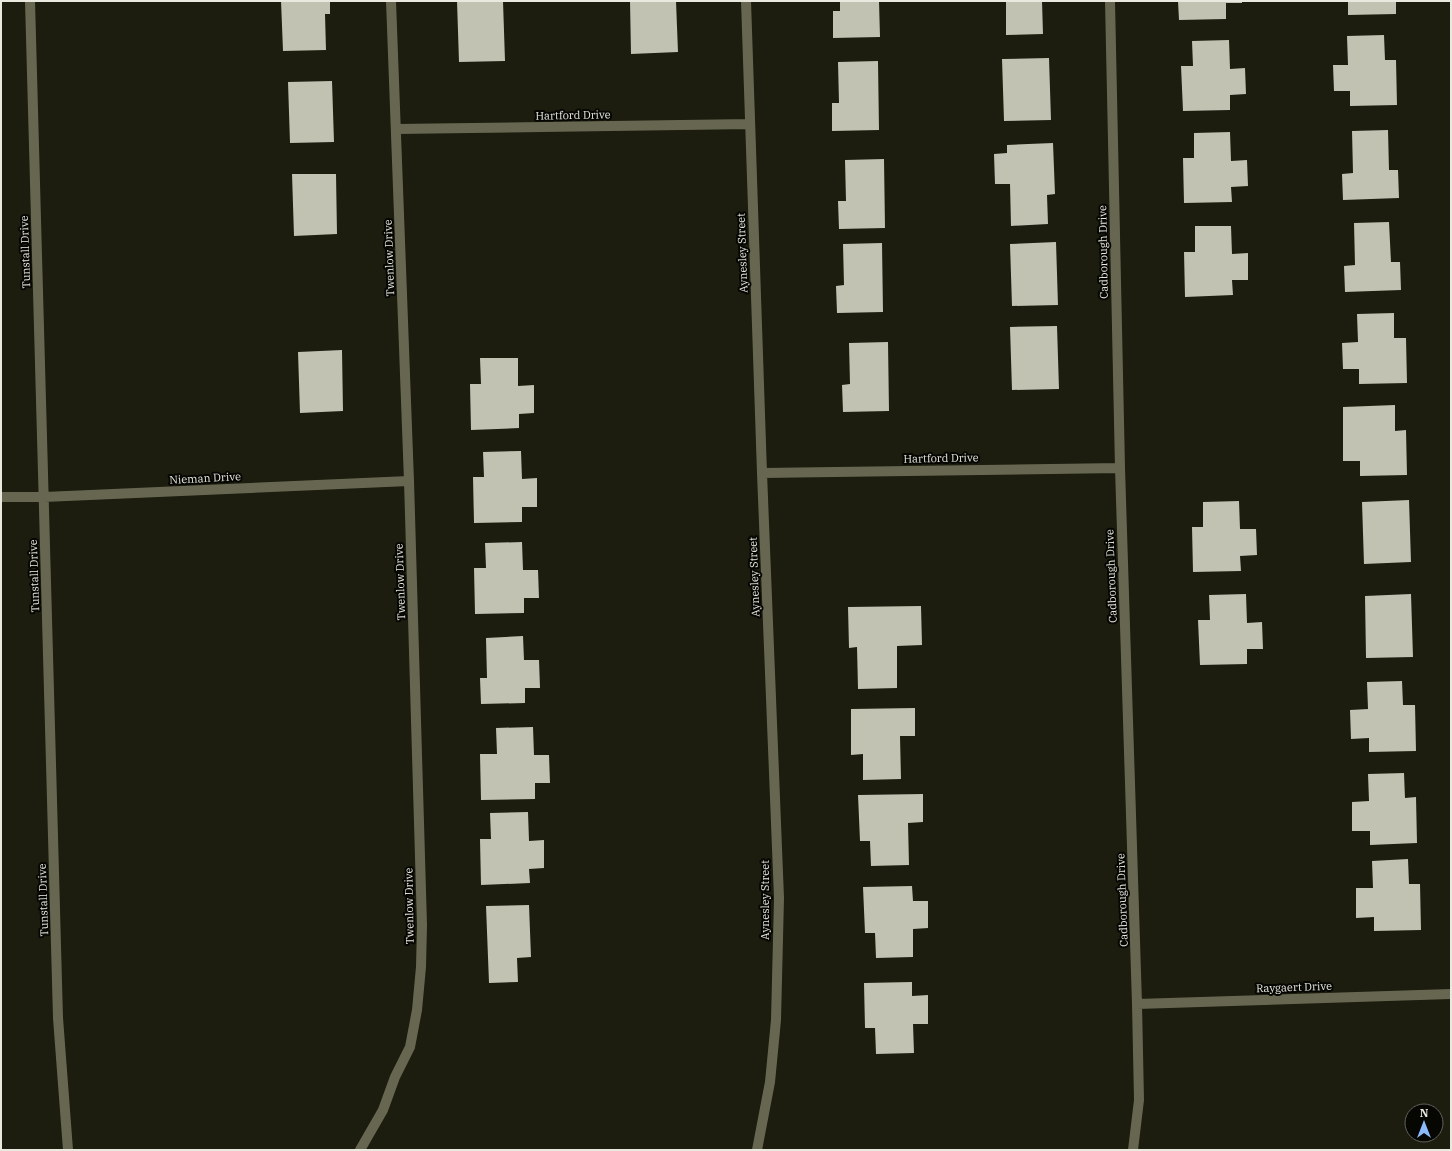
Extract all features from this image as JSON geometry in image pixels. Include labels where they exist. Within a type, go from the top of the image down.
[{"type":"street","name":"Tunstall Drive","points":[[30,1],[58,1018],[68,1150]]},
{"type":"street","name":"Twenlow Drive","points":[[360,1150],[383,1110],[395,1078],[410,1047],[417,1010],[421,967],[422,925],[410,481],[391,1]]},
{"type":"street","name":"Aynesley Street","points":[[746,1],[778,898],[776,1020],[770,1082],[757,1150]]},
{"type":"street","name":"Cadborough Drive","points":[[1110,1],[1120,468],[1139,1100],[1133,1150]]},
{"type":"street","name":"Hartford Drive","points":[[396,129],[750,124]]},
{"type":"street","name":"Hartford Drive","points":[[762,473],[1120,468]]},
{"type":"street","name":"Nieman Drive","points":[[1,497],[44,497],[410,481]]},
{"type":"street","name":"Raygaert Drive","points":[[1137,1004],[1451,994]]},
{"type":"building","points":[[281,1],[330,1],[330,14],[325,14],[326,50],[283,51]]},
{"type":"building","points":[[457,1],[503,1],[505,61],[459,62]]},
{"type":"building","points":[[630,1],[676,1],[678,52],[631,54]]},
{"type":"building","points":[[840,1],[879,1],[880,37],[833,38],[833,11],[840,11]]},
{"type":"building","points":[[1006,1],[1042,1],[1043,34],[1006,35]]},
{"type":"building","points":[[1178,1],[1242,1],[1242,3],[1226,3],[1226,19],[1179,20]]},
{"type":"building","points":[[1348,1],[1396,1],[1396,14],[1348,15]]},
{"type":"building","points":[[1384,35],[1385,60],[1396,60],[1397,105],[1350,106],[1350,91],[1334,91],[1333,65],[1348,65],[1347,36]]},
{"type":"building","points":[[1229,40],[1230,69],[1245,68],[1246,94],[1230,95],[1230,110],[1183,111],[1181,66],[1193,66],[1192,41]]},
{"type":"building","points":[[1049,58],[1051,120],[1004,121],[1002,59]]},
{"type":"building","points":[[878,61],[879,130],[832,131],[832,103],[839,103],[838,62]]},
{"type":"building","points":[[332,81],[334,142],[290,143],[288,82]]},
{"type":"building","points":[[1388,130],[1389,170],[1398,170],[1399,198],[1343,200],[1342,174],[1353,173],[1352,131]]},
{"type":"building","points":[[1230,132],[1231,161],[1247,160],[1248,186],[1231,187],[1232,202],[1184,203],[1183,158],[1194,158],[1194,133]]},
{"type":"building","points":[[1053,143],[1055,194],[1047,195],[1048,224],[1011,226],[1010,184],[995,184],[994,154],[1007,153],[1007,145]]},
{"type":"building","points":[[884,159],[885,228],[839,229],[838,201],[846,201],[845,160]]},
{"type":"building","points":[[292,174],[336,174],[337,234],[294,236]]},
{"type":"building","points":[[1389,222],[1391,262],[1400,262],[1401,290],[1345,292],[1344,266],[1355,265],[1354,223]]},
{"type":"building","points":[[1195,226],[1231,226],[1232,254],[1248,253],[1248,280],[1232,280],[1233,295],[1185,297],[1184,252],[1195,252]]},
{"type":"building","points":[[1056,242],[1058,305],[1012,306],[1010,244]]},
{"type":"building","points":[[882,243],[883,312],[837,313],[836,286],[844,285],[843,244]]},
{"type":"building","points":[[1394,313],[1394,338],[1406,338],[1407,383],[1359,384],[1359,369],[1343,369],[1342,343],[1358,342],[1357,314]]},
{"type":"building","points":[[1057,326],[1059,389],[1012,390],[1010,327]]},
{"type":"building","points":[[888,342],[889,411],[843,412],[842,385],[850,384],[849,343]]},
{"type":"building","points":[[342,350],[343,411],[300,413],[298,352]]},
{"type":"building","points":[[480,358],[518,358],[518,386],[534,385],[534,413],[519,414],[519,428],[471,430],[470,384],[481,384]]},
{"type":"building","points":[[1395,405],[1395,431],[1406,430],[1407,475],[1360,476],[1360,461],[1343,461],[1343,407]]},
{"type":"building","points":[[521,451],[522,479],[537,478],[537,507],[522,507],[522,522],[474,523],[473,477],[484,477],[483,452]]},
{"type":"building","points":[[1409,500],[1411,562],[1364,564],[1362,502]]},
{"type":"building","points":[[1239,501],[1240,529],[1256,529],[1257,555],[1240,556],[1241,571],[1193,572],[1192,527],[1203,527],[1203,502]]},
{"type":"building","points":[[522,542],[523,570],[538,570],[539,598],[524,598],[524,613],[475,614],[474,568],[486,568],[485,543]]},
{"type":"building","points":[[1246,594],[1247,623],[1262,622],[1263,649],[1247,649],[1247,664],[1200,665],[1198,620],[1210,620],[1209,595]]},
{"type":"building","points":[[1411,594],[1413,657],[1366,658],[1365,596]]},
{"type":"building","points":[[921,606],[922,645],[897,646],[897,688],[858,689],[857,647],[849,648],[848,607]]},
{"type":"building","points":[[523,636],[524,660],[539,660],[540,688],[525,688],[525,703],[481,704],[480,678],[487,678],[486,638]]},
{"type":"building","points":[[1402,681],[1403,705],[1415,705],[1416,751],[1369,752],[1369,738],[1351,739],[1350,710],[1368,709],[1367,682]]},
{"type":"building","points":[[915,708],[915,736],[900,736],[901,779],[863,780],[863,754],[851,755],[851,709]]},
{"type":"building","points":[[533,727],[534,755],[549,755],[550,783],[535,783],[535,799],[481,800],[480,754],[497,754],[496,728]]},
{"type":"building","points":[[1404,773],[1405,798],[1416,797],[1417,843],[1370,845],[1370,831],[1352,831],[1352,802],[1369,801],[1368,774]]},
{"type":"building","points":[[923,794],[923,822],[908,823],[909,865],[871,866],[870,841],[860,841],[858,795]]},
{"type":"building","points":[[528,812],[529,841],[544,840],[544,868],[529,869],[530,883],[481,885],[480,839],[491,839],[490,813]]},
{"type":"building","points":[[1408,859],[1409,884],[1420,884],[1421,930],[1374,931],[1374,917],[1356,918],[1356,888],[1373,888],[1372,861]]},
{"type":"building","points":[[912,886],[913,901],[928,901],[928,928],[913,929],[913,957],[876,958],[875,933],[865,933],[863,887]]},
{"type":"building","points":[[529,905],[531,957],[517,958],[518,982],[489,983],[486,906]]},
{"type":"building","points":[[912,982],[912,996],[928,995],[928,1024],[913,1024],[914,1053],[876,1054],[875,1028],[865,1028],[864,983]]}]
